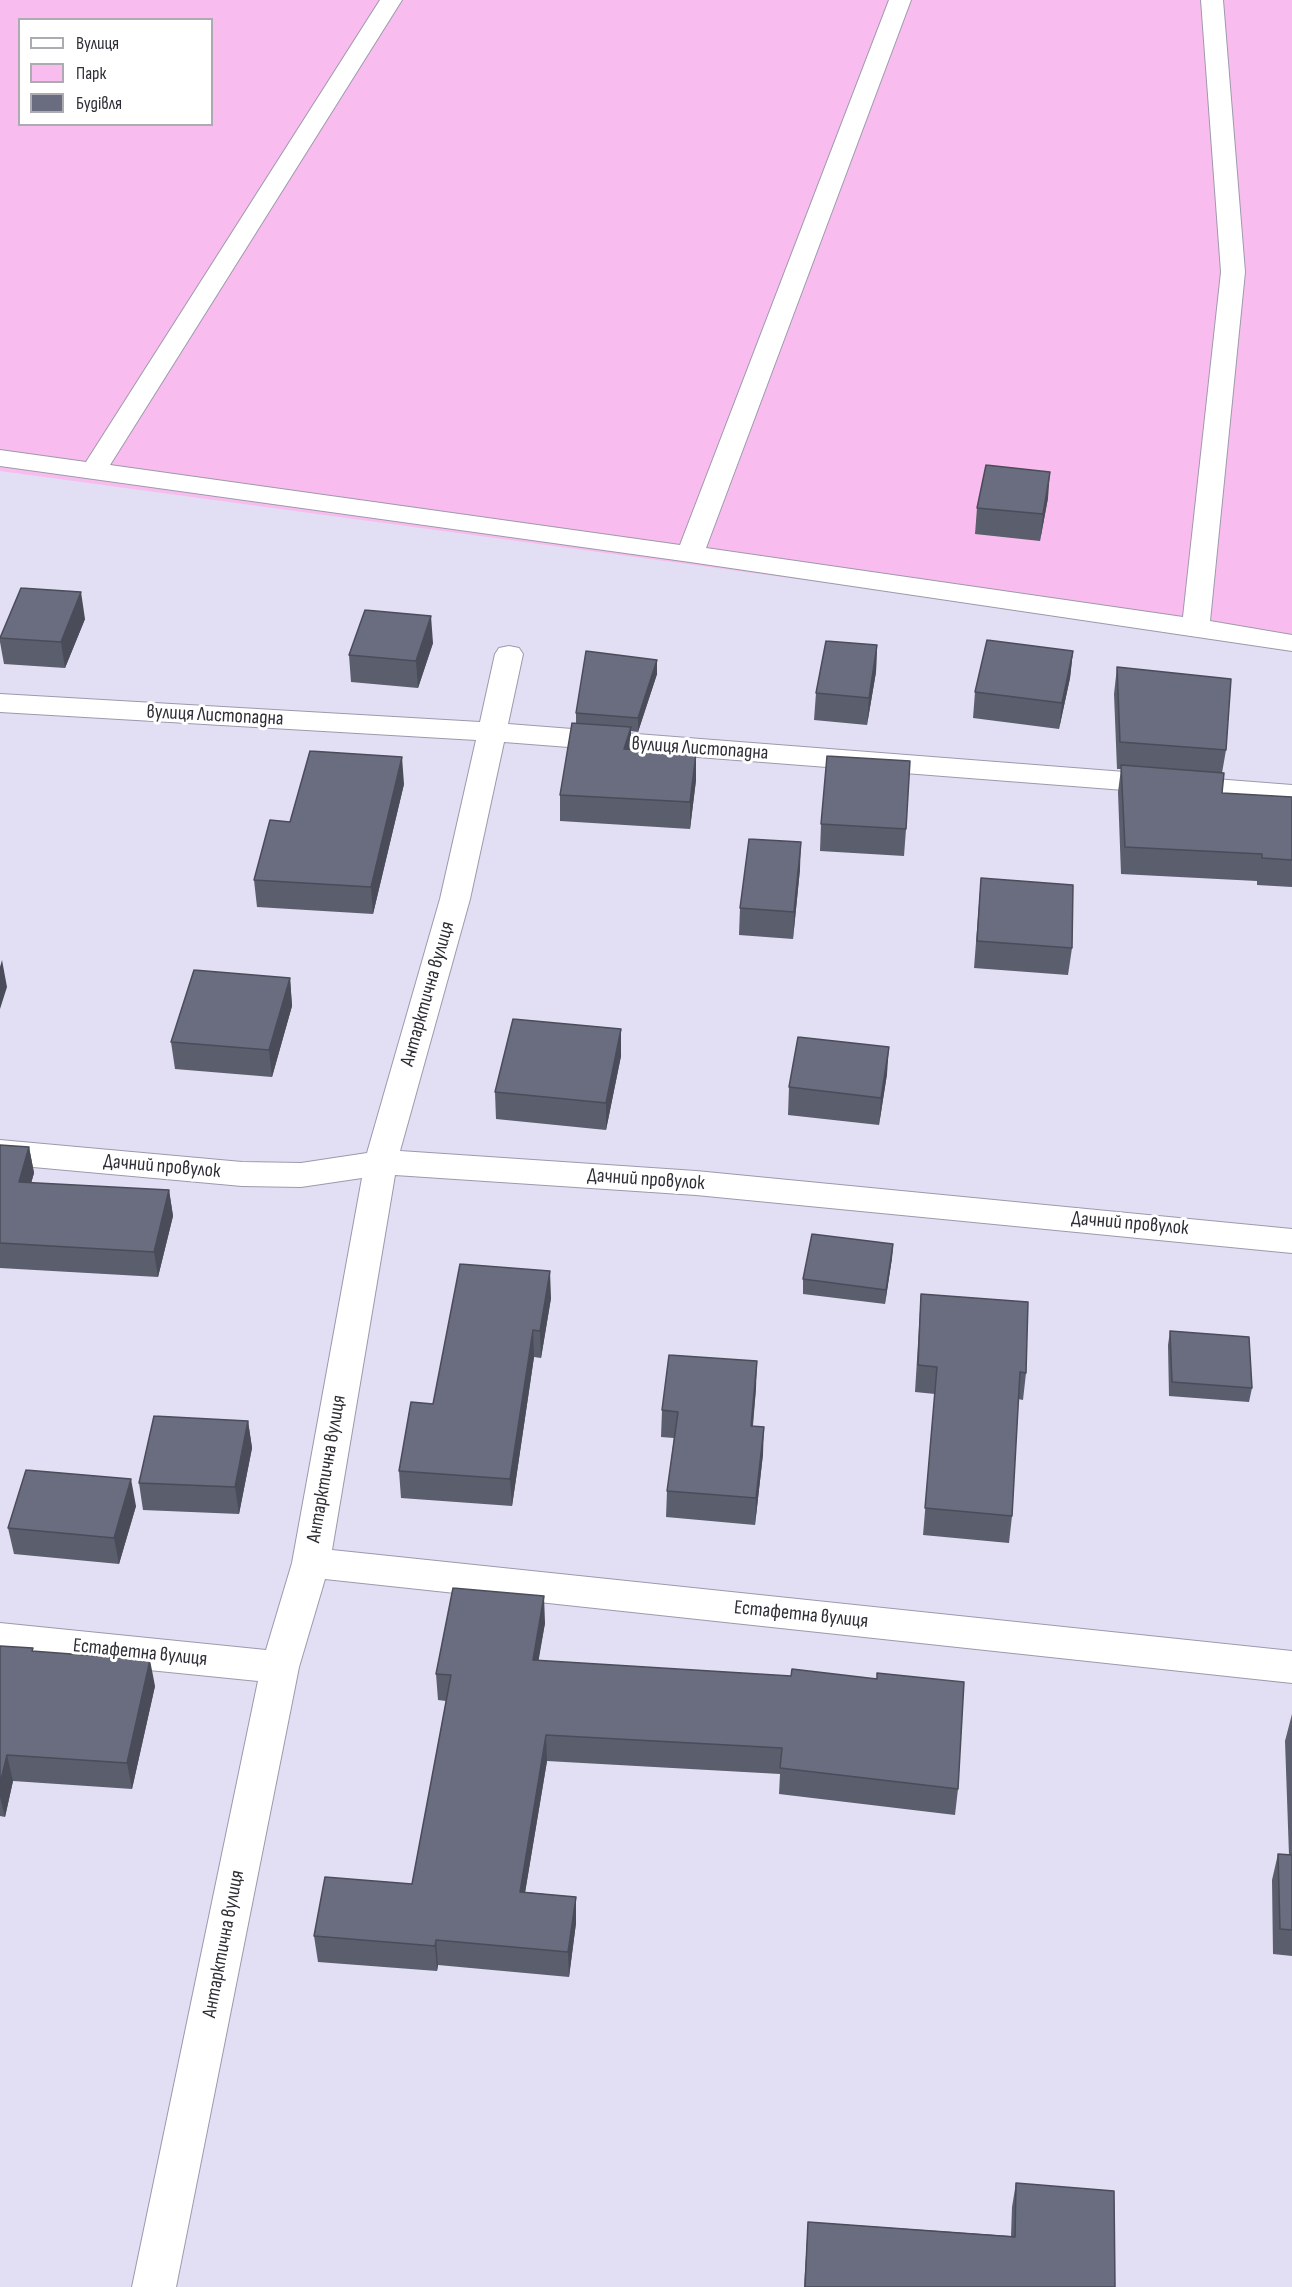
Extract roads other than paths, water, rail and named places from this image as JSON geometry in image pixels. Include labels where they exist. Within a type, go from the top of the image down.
[{"type":"street","points":[[93,471],[391,0]]},
{"type":"street","points":[[690,555],[900,0]]},
{"type":"street","points":[[1196,627],[1233,272],[1212,0]]},
{"type":"street","points":[[0,458],[1196,627],[1292,643]]},
{"type":"street","name":"Антарктична вулиця","points":[[154,2287],[280,1666],[311,1563],[381,1162],[454,899],[510,654]]},
{"type":"street","name":"вулиця Листопадна","points":[[0,704],[492,732],[1292,794]]},
{"type":"street","name":"Дачний провулок","points":[[0,1152],[242,1174],[302,1175],[339,1171],[381,1162],[696,1183],[1292,1241]]},
{"type":"street","name":"Естафетна вулиця","points":[[311,1563],[1292,1667]]},
{"type":"street","name":"Естафетна вулиця","points":[[0,1639],[280,1666]]}]
